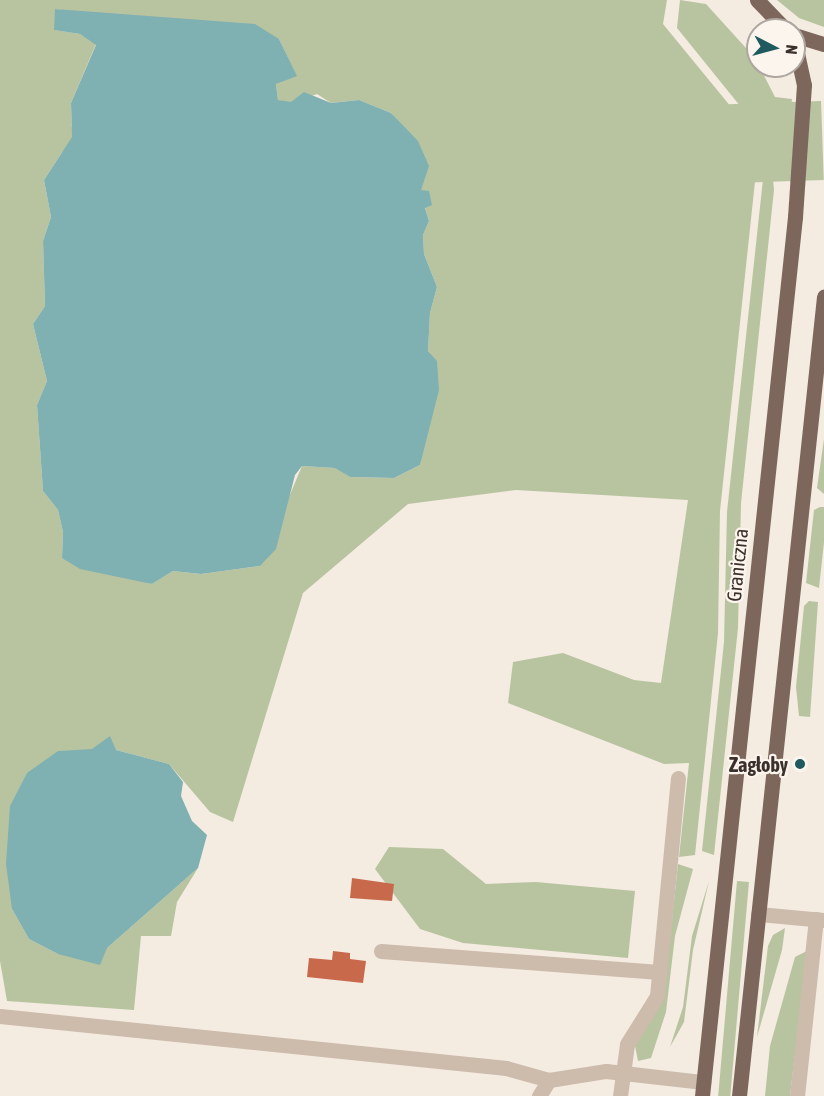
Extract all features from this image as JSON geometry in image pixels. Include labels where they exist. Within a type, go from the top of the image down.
[{"type":"main road","points":[[757,0],[774,18]]},
{"type":"main road","points":[[806,40],[824,44]]},
{"type":"main road","name":"Graniczna","points":[[702,1089],[795,217],[804,85],[803,78]]},
{"type":"main road","points":[[739,1096],[824,297]]},
{"type":"lane","points":[[620,1096],[627,1044],[657,996],[678,778]]},
{"type":"lane","points":[[759,914],[820,920],[797,1096]]},
{"type":"lane","points":[[381,951],[659,972]]},
{"type":"lane","points":[[0,1016],[506,1068],[549,1080],[606,1071],[702,1089]]},
{"type":"lane","points":[[539,1096],[549,1080]]},
{"type":"green space","points":[[0,0],[667,0],[663,24],[745,124],[756,172],[720,511],[718,633],[695,855],[679,857],[689,763],[664,764],[508,703],[513,662],[563,653],[634,680],[661,683],[688,500],[516,490],[408,504],[303,593],[233,822],[210,812],[169,764],[116,750],[58,751],[12,909],[29,939],[58,954],[107,948],[198,868],[177,902],[171,936],[141,936],[134,1010],[7,1001],[0,961]],"holes":[[[55,9],[279,39],[296,75],[276,84],[278,100],[291,103],[317,94],[331,103],[359,100],[391,113],[401,125],[429,221],[423,235],[424,254],[437,287],[430,313],[428,351],[436,361],[420,465],[394,478],[350,477],[336,468],[302,466],[260,566],[201,574],[173,571],[152,584],[62,558],[63,532],[58,510],[43,491],[37,405],[47,381],[33,324],[45,306],[43,241],[51,217],[44,180],[72,137],[71,103],[96,44],[80,34],[55,30]]]},
{"type":"green space","points":[[680,0],[706,4],[746,48],[746,78],[765,78],[775,97],[792,99],[789,126],[769,131],[774,190],[741,503],[738,628],[714,855],[702,851],[724,642],[727,512],[764,170],[761,146],[749,117],[677,28]]},
{"type":"green space","points":[[777,0],[824,0],[824,27],[806,21],[806,18],[799,18]]},
{"type":"green space","points":[[821,101],[824,180],[64,206],[61,128]]},
{"type":"green space","points":[[824,439],[824,494],[817,488]]},
{"type":"green space","points":[[824,507],[824,542],[819,588],[806,583],[814,510]]},
{"type":"green space","points":[[809,601],[818,602],[810,717],[799,716],[796,687],[804,606]]},
{"type":"green space","points":[[389,847],[443,849],[486,884],[536,882],[635,891],[628,958],[463,943],[420,929],[375,869]]},
{"type":"green space","points":[[678,864],[693,869],[675,936],[666,1012],[651,1058],[638,1061],[635,1046],[664,994]]},
{"type":"green space","points":[[709,881],[693,950],[684,1022],[670,1047],[683,1007],[692,936]]},
{"type":"green space","points":[[737,881],[749,882],[730,1096],[718,1096]]},
{"type":"green space","points":[[785,928],[782,950],[757,1037],[768,946],[773,935]]},
{"type":"green space","points":[[807,951],[790,1096],[765,1096],[770,1046],[795,957]]},
{"type":"water","points":[[55,9],[255,24],[279,39],[297,76],[276,84],[278,100],[291,102],[304,92],[331,103],[359,100],[391,113],[418,141],[429,166],[421,190],[429,191],[432,205],[425,208],[429,221],[423,235],[424,254],[437,287],[430,313],[428,351],[437,361],[439,390],[420,465],[394,478],[350,477],[335,468],[302,466],[295,475],[276,549],[260,566],[201,574],[173,571],[152,584],[80,569],[62,558],[63,532],[58,510],[43,491],[37,405],[47,381],[33,324],[45,306],[43,241],[51,217],[44,180],[72,137],[71,103],[96,45],[80,34],[54,30]]},
{"type":"water","points":[[110,736],[116,750],[169,764],[183,782],[181,796],[192,821],[207,835],[198,868],[107,948],[100,965],[58,954],[29,939],[12,909],[6,864],[10,806],[27,773],[58,751],[92,749]]},
{"type":"building","points":[[352,878],[394,884],[392,901],[350,898]]},
{"type":"building","points":[[333,951],[350,953],[350,959],[366,961],[363,983],[307,977],[309,958],[332,960]]},
{"type":"place","name":"Zagłoby","points":[[800,764]]}]
